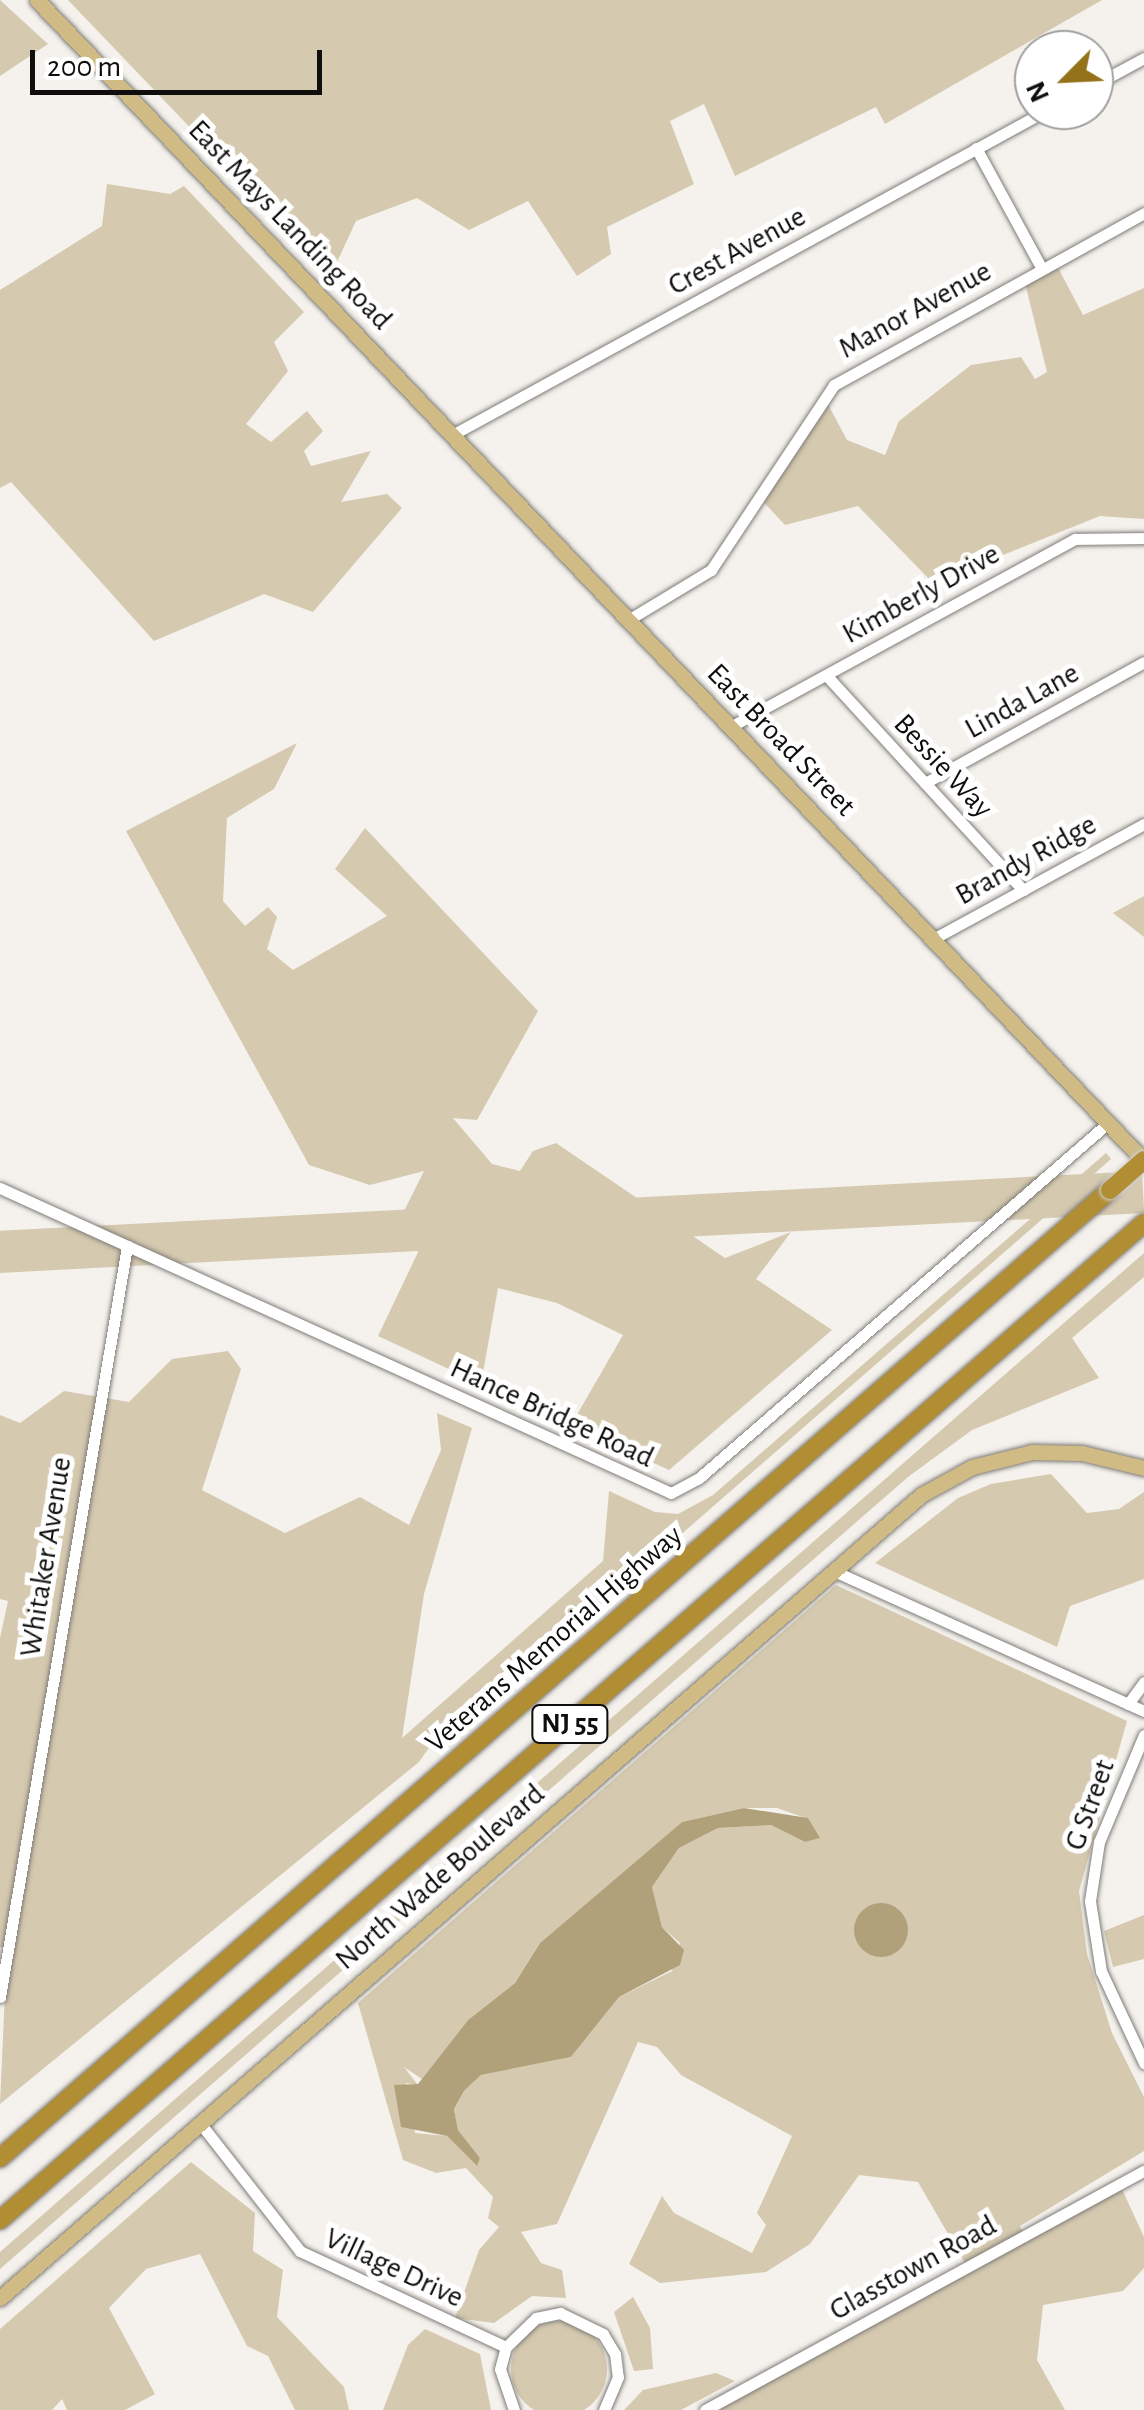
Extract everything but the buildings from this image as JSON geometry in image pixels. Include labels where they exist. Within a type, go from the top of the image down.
[{"type":"highway","name":"Veterans Memorial Highway","points":[[0,2158],[1144,1160]]},
{"type":"highway","name":"NJ 55","points":[[0,2220],[1142,1225]]},
{"type":"main road","name":"East Mays Landing Road","points":[[37,0],[378,358]]},
{"type":"main road","name":"East Broad Street","points":[[378,358],[1144,1160]]},
{"type":"main road","name":"North Wade Boulevard","points":[[0,2298],[921,1495],[985,1462],[1058,1451],[1144,1468]]},
{"type":"street","points":[[1114,74],[1144,58]]},
{"type":"street","name":"Crest Avenue","points":[[452,434],[1014,128]]},
{"type":"street","points":[[976,148],[1042,269]]},
{"type":"street","name":"Manor Avenue","points":[[628,620],[711,570],[834,385],[1144,213]]},
{"type":"street","name":"Kimberly Drive","points":[[730,727],[1075,539],[1144,538]]},
{"type":"street","name":"Linda Lane","points":[[924,783],[1144,662]]},
{"type":"street","name":"Bessie Way","points":[[826,675],[1023,890]]},
{"type":"street","name":"Brandy Ridge","points":[[932,939],[1144,824]]},
{"type":"street","name":"Hance Bridge Road","points":[[0,1188],[672,1493],[699,1478],[1108,1123]]},
{"type":"street","name":"Whitaker Avenue","points":[[0,1996],[127,1246]]},
{"type":"street","points":[[834,1571],[1144,1711]]},
{"type":"street","points":[[1128,1704],[1144,1682]]},
{"type":"street","name":"G Street","points":[[1144,1735],[1099,1842],[1090,1901],[1101,1971],[1144,2063]]},
{"type":"street","name":"Village Drive","points":[[200,2124],[300,2251],[506,2347]]},
{"type":"street","name":"Glasstown Road","points":[[706,2410],[1144,2171]]},
{"type":"street","points":[[514,2410],[500,2369],[506,2347],[536,2318],[582,2318],[603,2334],[615,2354],[618,2376],[604,2410]]},
{"type":"shaded area","points":[[0,0],[48,44],[0,76]]},
{"type":"shaded area","points":[[68,0],[1102,0],[1050,30],[1014,30],[1014,50],[885,124],[876,107],[735,176],[704,104],[670,121],[694,184],[607,227],[611,254],[577,276],[528,201],[469,230],[417,198],[356,221],[331,275]]},
{"type":"shaded area","points":[[107,184],[170,194],[184,186],[304,312],[274,342],[288,371],[246,424],[271,442],[307,411],[323,431],[304,451],[311,466],[371,451],[341,502],[387,494],[402,508],[313,612],[264,594],[154,641],[11,482],[0,488],[0,290],[102,226]]},
{"type":"shaded area","points":[[1055,262],[1083,315],[1144,288],[1144,519],[1100,516],[933,583],[858,506],[785,525],[756,494],[823,395],[847,440],[885,455],[899,421],[971,365],[1021,357],[1035,379],[1047,372],[1024,279]]},
{"type":"shaded area","points":[[297,743],[274,789],[227,818],[223,901],[245,926],[268,907],[277,917],[267,949],[293,970],[387,916],[335,869],[365,828],[538,1011],[477,1120],[453,1118],[492,1164],[520,1171],[533,1151],[556,1143],[725,1258],[791,1232],[756,1279],[832,1330],[669,1470],[571,1425],[623,1335],[557,1303],[498,1288],[481,1384],[378,1336],[419,1250],[399,1221],[424,1171],[370,1185],[309,1165],[126,831]]},
{"type":"shaded area","points":[[1144,896],[1144,937],[1113,913]]},
{"type":"shaded area","points":[[1106,1153],[1111,1159],[496,1696],[483,1691],[454,1712],[419,1762],[0,2104],[7,1948],[0,1947],[0,1638],[8,1601],[0,1599],[0,1415],[20,1423],[64,1391],[129,1402],[172,1359],[228,1351],[241,1369],[202,1490],[285,1533],[360,1497],[409,1525],[441,1450],[437,1413],[472,1428],[424,1594],[402,1738],[603,1561],[609,1491],[655,1512],[678,1514],[713,1495]]},
{"type":"shaded area","points":[[1142,1171],[1144,1213],[0,1273],[0,1231]]},
{"type":"shaded area","points":[[1144,1253],[1144,1277],[1072,1338],[1099,1378],[972,1430],[908,1477],[0,2269],[0,2252]]},
{"type":"shaded area","points":[[1051,1474],[1087,1513],[1119,1509],[1144,1492],[1144,1579],[1070,1606],[1057,1647],[875,1563],[958,1498],[991,1484]]},
{"type":"shaded area","points":[[836,1585],[1127,1721],[1079,1891],[1087,1954],[1112,2033],[1144,2097],[1144,2151],[1020,2226],[1023,2233],[965,2263],[918,2182],[859,2175],[810,2244],[766,2272],[660,2283],[629,2264],[662,2196],[674,2213],[752,2253],[766,2225],[757,2213],[792,2136],[681,2075],[657,2047],[638,2042],[557,2224],[521,2232],[541,2263],[562,2270],[566,2298],[532,2296],[494,2323],[455,2318],[479,2250],[499,2227],[488,2218],[493,2197],[466,2168],[436,2173],[403,2160],[358,2003]],"holes":[[[744,1808],[777,1808],[808,1819],[819,1838],[805,1842],[771,1825],[718,1828],[679,1848],[652,1887],[662,1927],[680,1943],[672,1971],[619,1997],[571,2057],[481,2075],[464,2091],[454,2109],[458,2130],[480,2158],[476,2165],[447,2136],[415,2133],[406,2083],[418,2085],[404,2067],[422,2079],[468,2020],[515,1983],[540,1943],[682,1822]]]},
{"type":"shaded area","points":[[744,1808],[808,1818],[820,1838],[805,1842],[771,1825],[718,1828],[679,1848],[652,1887],[662,1927],[684,1950],[680,1965],[619,1997],[571,2057],[481,2075],[464,2091],[454,2109],[458,2130],[480,2158],[477,2166],[447,2136],[401,2127],[394,2085],[418,2084],[468,2020],[515,1983],[540,1943],[682,1822]]},
{"type":"shaded area","points":[[881,1903],[900,1911],[908,1930],[900,1949],[881,1957],[862,1949],[854,1930],[862,1911]]},
{"type":"shaded area","points":[[1144,1915],[1144,1959],[1113,1967],[1104,1931]]},
{"type":"shaded area","points":[[191,2162],[255,2213],[253,2251],[283,2270],[277,2317],[344,2387],[349,2410],[295,2410],[268,2356],[247,2346],[200,2254],[146,2269],[109,2308],[155,2394],[125,2410],[67,2410],[62,2399],[52,2410],[0,2410],[0,2329]]},
{"type":"shaded area","points":[[1121,2187],[1144,2237],[1144,2268],[1123,2291],[1043,2305],[1037,2360],[1065,2410],[717,2410]]},
{"type":"shaded area","points":[[633,2297],[650,2328],[653,2369],[634,2371],[614,2312]]},
{"type":"shaded area","points":[[559,2321],[577,2325],[593,2335],[603,2351],[607,2369],[603,2387],[593,2403],[577,2413],[559,2417],[541,2413],[525,2403],[515,2387],[511,2369],[515,2351],[525,2335],[541,2325]]},
{"type":"shaded area","points":[[425,2329],[480,2354],[491,2410],[383,2410],[408,2345]]},
{"type":"shaded area","points":[[716,2373],[735,2381],[681,2410],[624,2410],[643,2390]]}]
